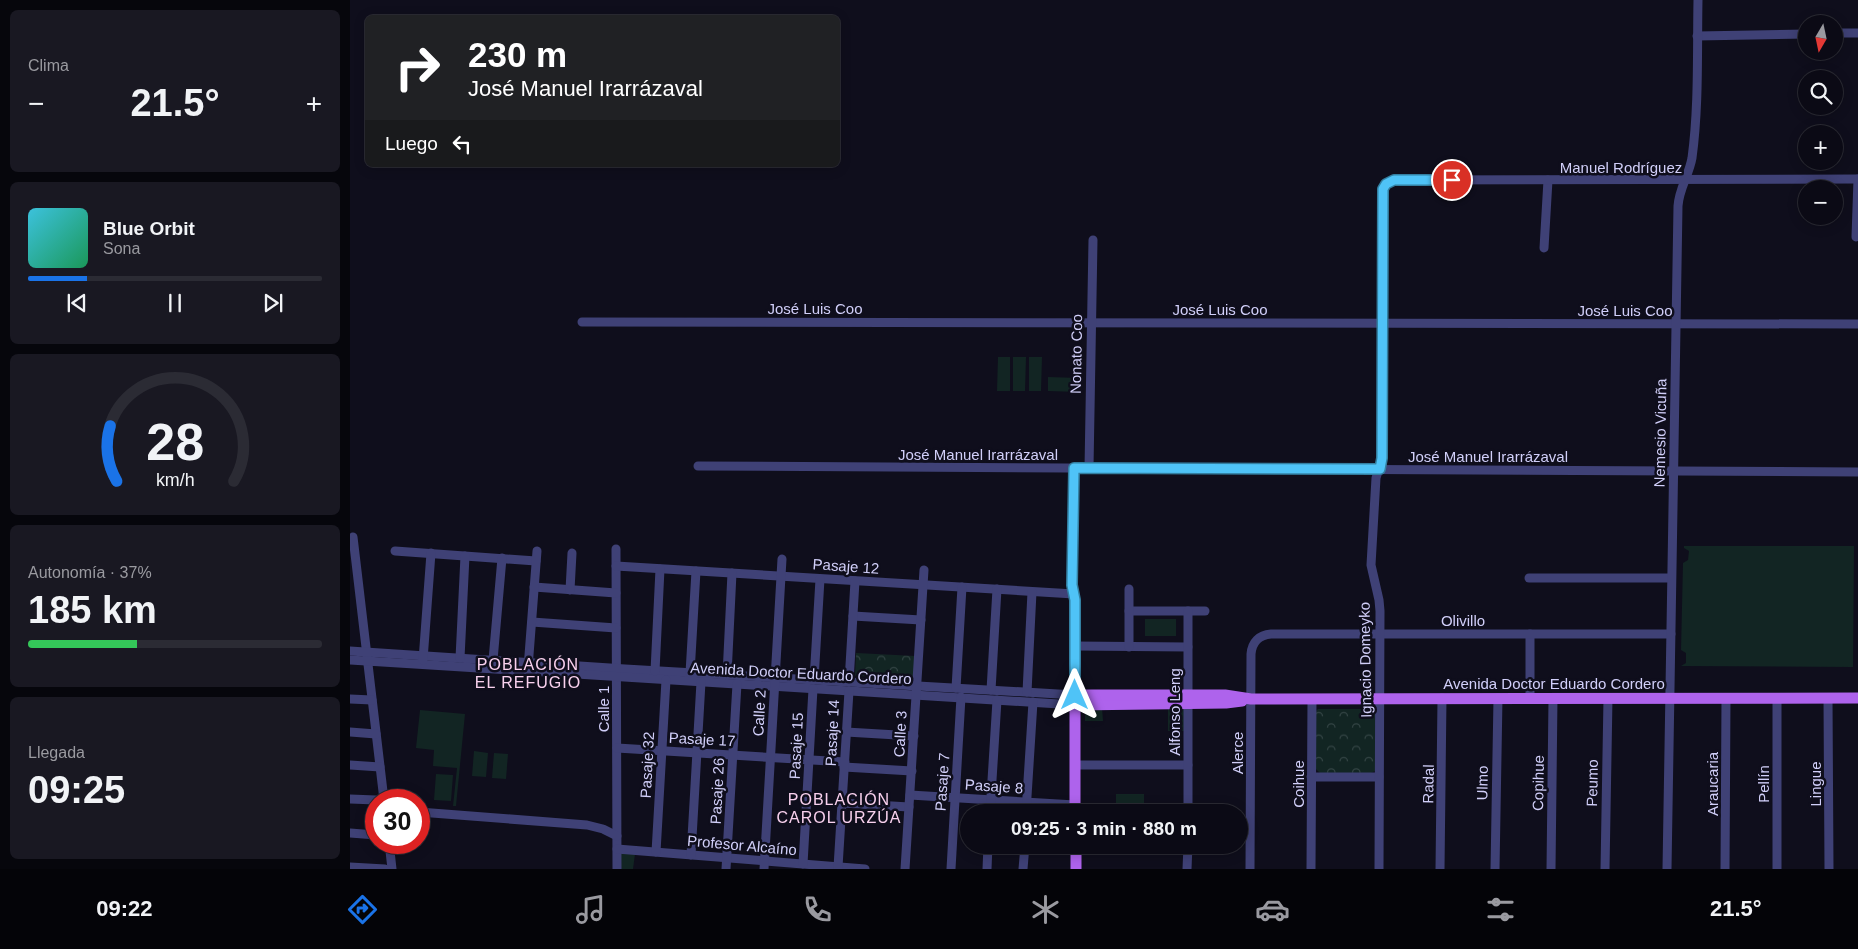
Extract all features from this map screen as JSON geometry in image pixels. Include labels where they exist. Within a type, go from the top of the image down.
[{"type":"main road","name":"Avenida Doctor Eduardo Cordero","points":[[1075,700],[1188,699],[1232,696],[1251,699],[1858,698]]},
{"type":"main road","points":[[1075,700],[1076,804]]},
{"type":"main road","points":[[1076,854],[1076,869]]},
{"type":"street","name":"Nemesio Vicuña","points":[[1667,869],[1678,206],[1692,157],[1697,91],[1698,0]]},
{"type":"street","points":[[1843,33],[1858,33]]},
{"type":"street","points":[[1698,36],[1798,34]]},
{"type":"street","points":[[1856,237],[1858,179]]},
{"type":"street","name":"Manuel Rodríguez","points":[[1386,184],[1394,180],[1858,179]]},
{"type":"street","points":[[1544,248],[1548,180]]},
{"type":"street","name":"Ignacio Domeyko","points":[[1379,869],[1380,605],[1371,565],[1376,482],[1382,458],[1383,192],[1386,184]]},
{"type":"street","name":"Nonato Coo","points":[[1089,468],[1093,240]]},
{"type":"street","name":"José Luis Coo","points":[[582,322],[1858,324]]},
{"type":"street","name":"José Manuel Irarrázaval","points":[[698,466],[1858,472]]},
{"type":"street","points":[[1074,468],[1072,585],[1074,594],[1075,700]]},
{"type":"street","points":[[353,537],[383,789]]},
{"type":"street","name":"Calle 1","points":[[616,549],[617,869]]},
{"type":"street","points":[[395,551],[536,561]]},
{"type":"street","points":[[528,667],[537,551]]},
{"type":"street","points":[[423,660],[431,553]]},
{"type":"street","points":[[570,590],[572,553]]},
{"type":"street","points":[[460,658],[465,556]]},
{"type":"street","points":[[493,660],[502,558]]},
{"type":"street","name":"Calle 2","points":[[764,865],[782,560]]},
{"type":"street","name":"Pasaje 12","points":[[616,566],[1074,594]]},
{"type":"street","points":[[655,671],[660,569]]},
{"type":"street","name":"Calle 3","points":[[905,869],[924,570]]},
{"type":"street","points":[[690,673],[696,571]]},
{"type":"street","points":[[727,675],[732,573]]},
{"type":"street","name":"Pasaje 15","points":[[803,864],[820,578]]},
{"type":"street","points":[[1529,578],[1672,578]]},
{"type":"street","name":"Pasaje 14","points":[[834,867],[842,803],[855,581]]},
{"type":"street","points":[[956,688],[962,587]]},
{"type":"street","points":[[534,588],[616,593]]},
{"type":"street","points":[[991,690],[997,589]]},
{"type":"street","points":[[1129,589],[1129,647]]},
{"type":"street","points":[[1026,692],[1032,592]]},
{"type":"street","points":[[1129,611],[1205,611]]},
{"type":"street","name":"Alfonso Leng","points":[[1188,611],[1188,804]]},
{"type":"street","points":[[853,616],[921,620]]},
{"type":"street","points":[[532,622],[616,628]]},
{"type":"street","name":"Olivillo","points":[[1257,639],[1271,634],[1671,634]]},
{"type":"street","points":[[1530,634],[1530,698]]},
{"type":"street","name":"Alerce","points":[[1250,869],[1251,650],[1257,639]]},
{"type":"street","points":[[1075,646],[1188,647]]},
{"type":"street","name":"Avenida Doctor Eduardo Cordero","points":[[350,651],[366,656],[617,673],[666,680],[737,684],[775,682]]},
{"type":"street","name":"Avenida Doctor Eduardo Cordero","points":[[350,660],[366,656]]},
{"type":"street","name":"Avenida Doctor Eduardo Cordero","points":[[423,660],[460,658],[493,660],[528,667]]},
{"type":"street","name":"Avenida Doctor Eduardo Cordero","points":[[617,673],[655,671],[727,675],[775,682],[917,690],[956,688],[1026,692],[1075,700]]},
{"type":"street","name":"Pasaje 32","points":[[656,852],[666,680]]},
{"type":"street","points":[[691,855],[701,682]]},
{"type":"street","name":"Pasaje 26","points":[[726,869],[737,684]]},
{"type":"street","name":"Avenida Doctor Eduardo Cordero","points":[[917,690],[961,698],[1033,702],[1075,700]]},
{"type":"street","name":"Pasaje 7","points":[[951,869],[961,698]]},
{"type":"street","name":"Radal","points":[[1440,869],[1442,698]]},
{"type":"street","name":"Ulmo","points":[[1495,869],[1498,698]]},
{"type":"street","name":"Copihue","points":[[1551,869],[1553,698]]},
{"type":"street","name":"Peumo","points":[[1605,869],[1608,698]]},
{"type":"street","name":"Araucaria","points":[[1725,869],[1726,698]]},
{"type":"street","name":"Pellín","points":[[1777,698],[1777,869]]},
{"type":"street","name":"Lingue","points":[[1828,698],[1829,869]]},
{"type":"street","points":[[350,699],[372,700]]},
{"type":"street","name":"Coihue","points":[[1311,869],[1312,699]]},
{"type":"street","points":[[991,804],[997,700]]},
{"type":"street","points":[[1027,802],[1033,702]]},
{"type":"street","points":[[350,732],[376,734]]},
{"type":"street","points":[[846,732],[914,736]]},
{"type":"street","name":"Pasaje 17","points":[[617,748],[809,759],[912,771]]},
{"type":"street","points":[[350,765],[380,767]]},
{"type":"street","points":[[1075,765],[1188,765]]},
{"type":"street","points":[[1311,777],[1379,777]]},
{"type":"street","name":"Pasaje 8","points":[[910,795],[1041,804]]},
{"type":"street","points":[[350,799],[365,800]]},
{"type":"street","points":[[842,803],[910,807]]},
{"type":"street","points":[[430,813],[587,825],[603,829],[617,836]]},
{"type":"street","points":[[350,833],[365,834]]},
{"type":"street","name":"Profesor Alcaíno","points":[[617,849],[727,858],[764,865],[803,864],[865,869]]},
{"type":"street","points":[[390,854],[392,869]]},
{"type":"street","points":[[987,869],[988,854]]},
{"type":"street","points":[[1023,869],[1024,854]]},
{"type":"street","points":[[1188,854],[1188,869]]},
{"type":"street","points":[[350,867],[385,869]]},
{"type":"green space","points":[[998,357],[1010,357],[1010,391],[997,391]]},
{"type":"green space","points":[[1013,357],[1026,357],[1025,391],[1013,391]]},
{"type":"green space","points":[[1029,357],[1042,357],[1041,391],[1029,391]]},
{"type":"green space","points":[[1048,377],[1079,378],[1079,392],[1048,391]]},
{"type":"green space","points":[[1684,546],[1854,546],[1853,667],[1681,666],[1686,663],[1686,653],[1681,650],[1683,563],[1688,560],[1689,551]]},
{"type":"green space","points":[[1145,619],[1176,619],[1176,636],[1145,636]]},
{"type":"green space","points":[[856,653],[915,656],[914,678],[855,676]]},
{"type":"green space","points":[[1168,707],[1184,707],[1184,731],[1168,731]]},
{"type":"green space","points":[[1085,708],[1102,708],[1103,721],[1085,721]]},
{"type":"green space","points":[[1318,709],[1373,709],[1376,712],[1375,771],[1371,773],[1320,773],[1315,768],[1316,711]]},
{"type":"green space","points":[[420,710],[465,714],[456,806],[453,806],[457,768],[433,766],[434,750],[416,748]]},
{"type":"green space","points":[[474,751],[488,753],[486,777],[472,776]]},
{"type":"green space","points":[[494,753],[508,754],[506,779],[492,778]]},
{"type":"green space","points":[[436,774],[453,775],[451,801],[434,800]]},
{"type":"green space","points":[[1116,794],[1144,794],[1144,804],[1116,804]]},
{"type":"green space","points":[[621,853],[635,854],[633,869],[621,869]]},
{"type":"district","name":"POBLACIÓN EL REFUGIO","points":[[528,673]]},
{"type":"district","name":"POBLACIÓN CAROL URZÚA","points":[[839,808]]},
{"type":"route","points":[[1075,695],[1075,600],[1072,585],[1074,468],[1380,469],[1382,464],[1383,189],[1386,184],[1394,180],[1452,180]]}]
